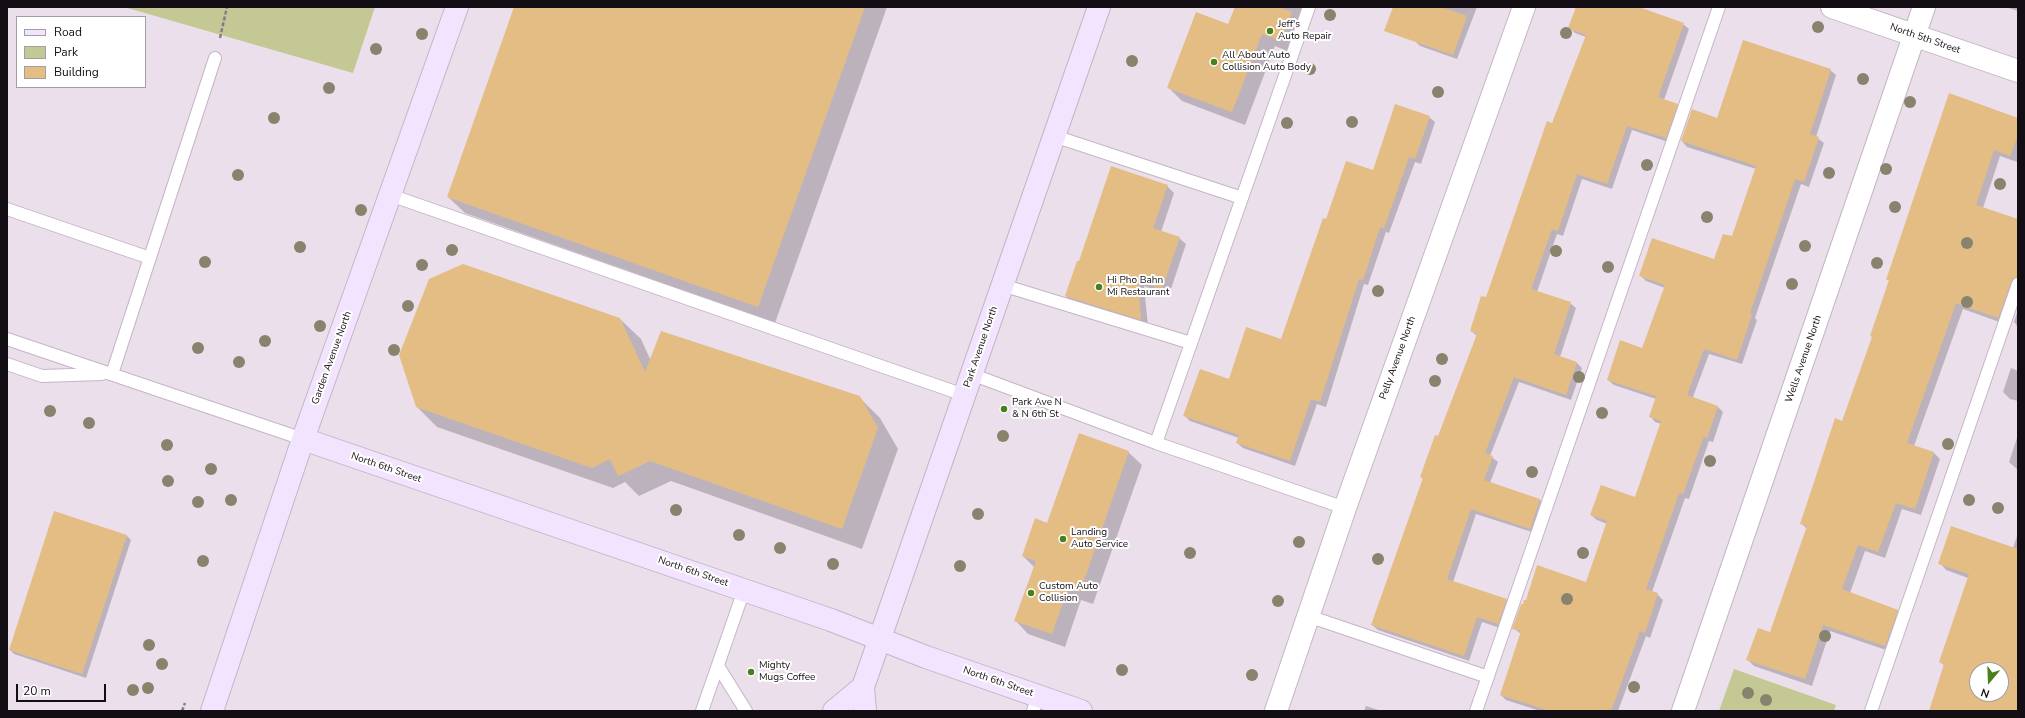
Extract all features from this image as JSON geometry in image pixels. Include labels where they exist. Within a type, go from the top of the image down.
[{"type":"street","name":"Garden Avenue North","points":[[212,711],[303,439],[457,7]]},
{"type":"street","name":"Park Avenue North","points":[[865,711],[863,687],[1099,7]]},
{"type":"street","name":"Pelly Avenue North","points":[[1276,711],[1345,508],[1524,7]]},
{"type":"street","name":"North 5th Street","points":[[1832,7],[2018,71]]},
{"type":"street","name":"Wells Avenue North","points":[[1683,711],[1924,7]]},
{"type":"street","name":"North 6th Street","points":[[303,439],[744,590],[880,639],[1035,704],[1081,711]]},
{"type":"street","points":[[834,711],[863,687]]},
{"type":"lane","points":[[1156,443],[1309,7]]},
{"type":"lane","points":[[1476,711],[1719,7]]},
{"type":"lane","points":[[112,374],[216,58]]},
{"type":"lane","points":[[1054,136],[1242,198]]},
{"type":"lane","points":[[390,195],[964,395]]},
{"type":"lane","points":[[7,208],[150,258]]},
{"type":"lane","points":[[1872,711],[2018,284]]},
{"type":"lane","points":[[1002,285],[1191,343]]},
{"type":"lane","points":[[7,339],[303,439]]},
{"type":"lane","points":[[7,364],[42,376],[112,374]]},
{"type":"lane","points":[[972,374],[1156,443],[1345,508]]},
{"type":"lane","points":[[702,711],[744,590]]},
{"type":"lane","points":[[1308,616],[1488,677]]},
{"type":"lane","points":[[718,666],[746,711]]},
{"type":"path","points":[[216,58],[227,7]]},
{"type":"green space","points":[[124,7],[375,7],[353,73]]},
{"type":"green space","points":[[1734,669],[1836,705],[1834,711],[1719,711]]},
{"type":"building","points":[[514,7],[865,7],[758,307],[447,197]]},
{"type":"building","name":"All About Auto Collision Auto Body","points":[[1235,7],[1278,7],[1292,12],[1281,41],[1262,34],[1232,112],[1167,88],[1196,12],[1228,24]]},
{"type":"building","points":[[1393,7],[1441,7],[1467,16],[1453,55],[1384,31]]},
{"type":"building","points":[[1576,7],[1639,7],[1684,23],[1658,97],[1678,104],[1666,138],[1627,126],[1607,184],[1577,174],[1558,231],[1552,229],[1531,289],[1571,302],[1554,354],[1577,362],[1566,395],[1514,377],[1485,453],[1493,456],[1484,480],[1540,499],[1530,529],[1471,509],[1447,579],[1507,599],[1498,624],[1477,617],[1464,656],[1371,625],[1423,478],[1420,477],[1435,435],[1438,436],[1477,334],[1470,331],[1481,296],[1486,297],[1547,121],[1552,123],[1586,35],[1568,28]]},
{"type":"building","points":[[1743,40],[1831,69],[1810,134],[1819,137],[1804,182],[1795,179],[1750,313],[1752,314],[1737,360],[1704,349],[1687,395],[1718,406],[1707,438],[1704,436],[1683,494],[1679,493],[1646,589],[1658,593],[1645,633],[1640,631],[1611,711],[1550,711],[1500,695],[1521,631],[1512,629],[1521,604],[1523,604],[1524,600],[1526,600],[1537,565],[1586,582],[1607,521],[1590,515],[1601,485],[1635,497],[1661,421],[1649,417],[1656,396],[1607,380],[1620,340],[1642,348],[1665,285],[1639,276],[1652,238],[1714,259],[1723,234],[1732,236],[1756,166],[1681,141],[1692,109],[1717,118]]},
{"type":"building","points":[[1949,93],[2018,118],[2018,135],[2010,156],[1994,150],[1976,205],[2018,219],[2018,277],[2013,278],[2011,282],[1998,318],[1956,303],[1907,443],[1934,452],[1915,509],[1896,503],[1878,552],[1858,545],[1842,589],[1898,610],[1885,646],[1823,625],[1805,679],[1746,660],[1758,628],[1770,632],[1807,526],[1800,524],[1835,418],[1842,421],[1872,337],[1870,336],[1889,280],[1886,280]]},
{"type":"building","points":[[1395,104],[1430,116],[1415,159],[1409,157],[1384,228],[1380,227],[1363,280],[1359,279],[1320,402],[1311,399],[1290,461],[1236,443],[1239,435],[1183,416],[1200,369],[1229,379],[1246,327],[1281,339],[1323,218],[1326,219],[1346,161],[1373,170]]},
{"type":"building","points":[[1111,166],[1168,185],[1153,228],[1180,237],[1162,289],[1138,281],[1141,320],[1065,296],[1077,261],[1079,261]]},
{"type":"building","points":[[463,264],[620,318],[645,372],[661,331],[860,396],[878,428],[842,529],[650,461],[618,476],[610,459],[592,468],[416,407],[399,355],[429,279]]},
{"type":"building","name":"Landing Auto Service","points":[[1079,433],[1129,451],[1080,592],[1068,588],[1052,634],[1014,621],[1036,561],[1022,556],[1035,518],[1047,523]]},
{"type":"building","points":[[54,511],[127,535],[82,674],[9,650]]},
{"type":"building","points":[[1951,526],[2018,549],[2018,711],[1929,711],[1944,664],[1939,662],[1969,574],[1938,564]]},
{"type":"place","name":"Jeff's Auto Repair","points":[[1270,31]]},
{"type":"place","name":"All About Auto Collision Auto Body","points":[[1214,62]]},
{"type":"place","name":"Hi Pho Bahn Mi Restaurant","points":[[1099,287]]},
{"type":"place","name":"Park Ave N & N 6th St","points":[[1004,409]]},
{"type":"place","name":"Landing Auto Service","points":[[1063,539]]},
{"type":"place","name":"Custom Auto Collision","points":[[1031,593]]},
{"type":"place","name":"Mighty Mugs Coffee","points":[[751,672]]}]
